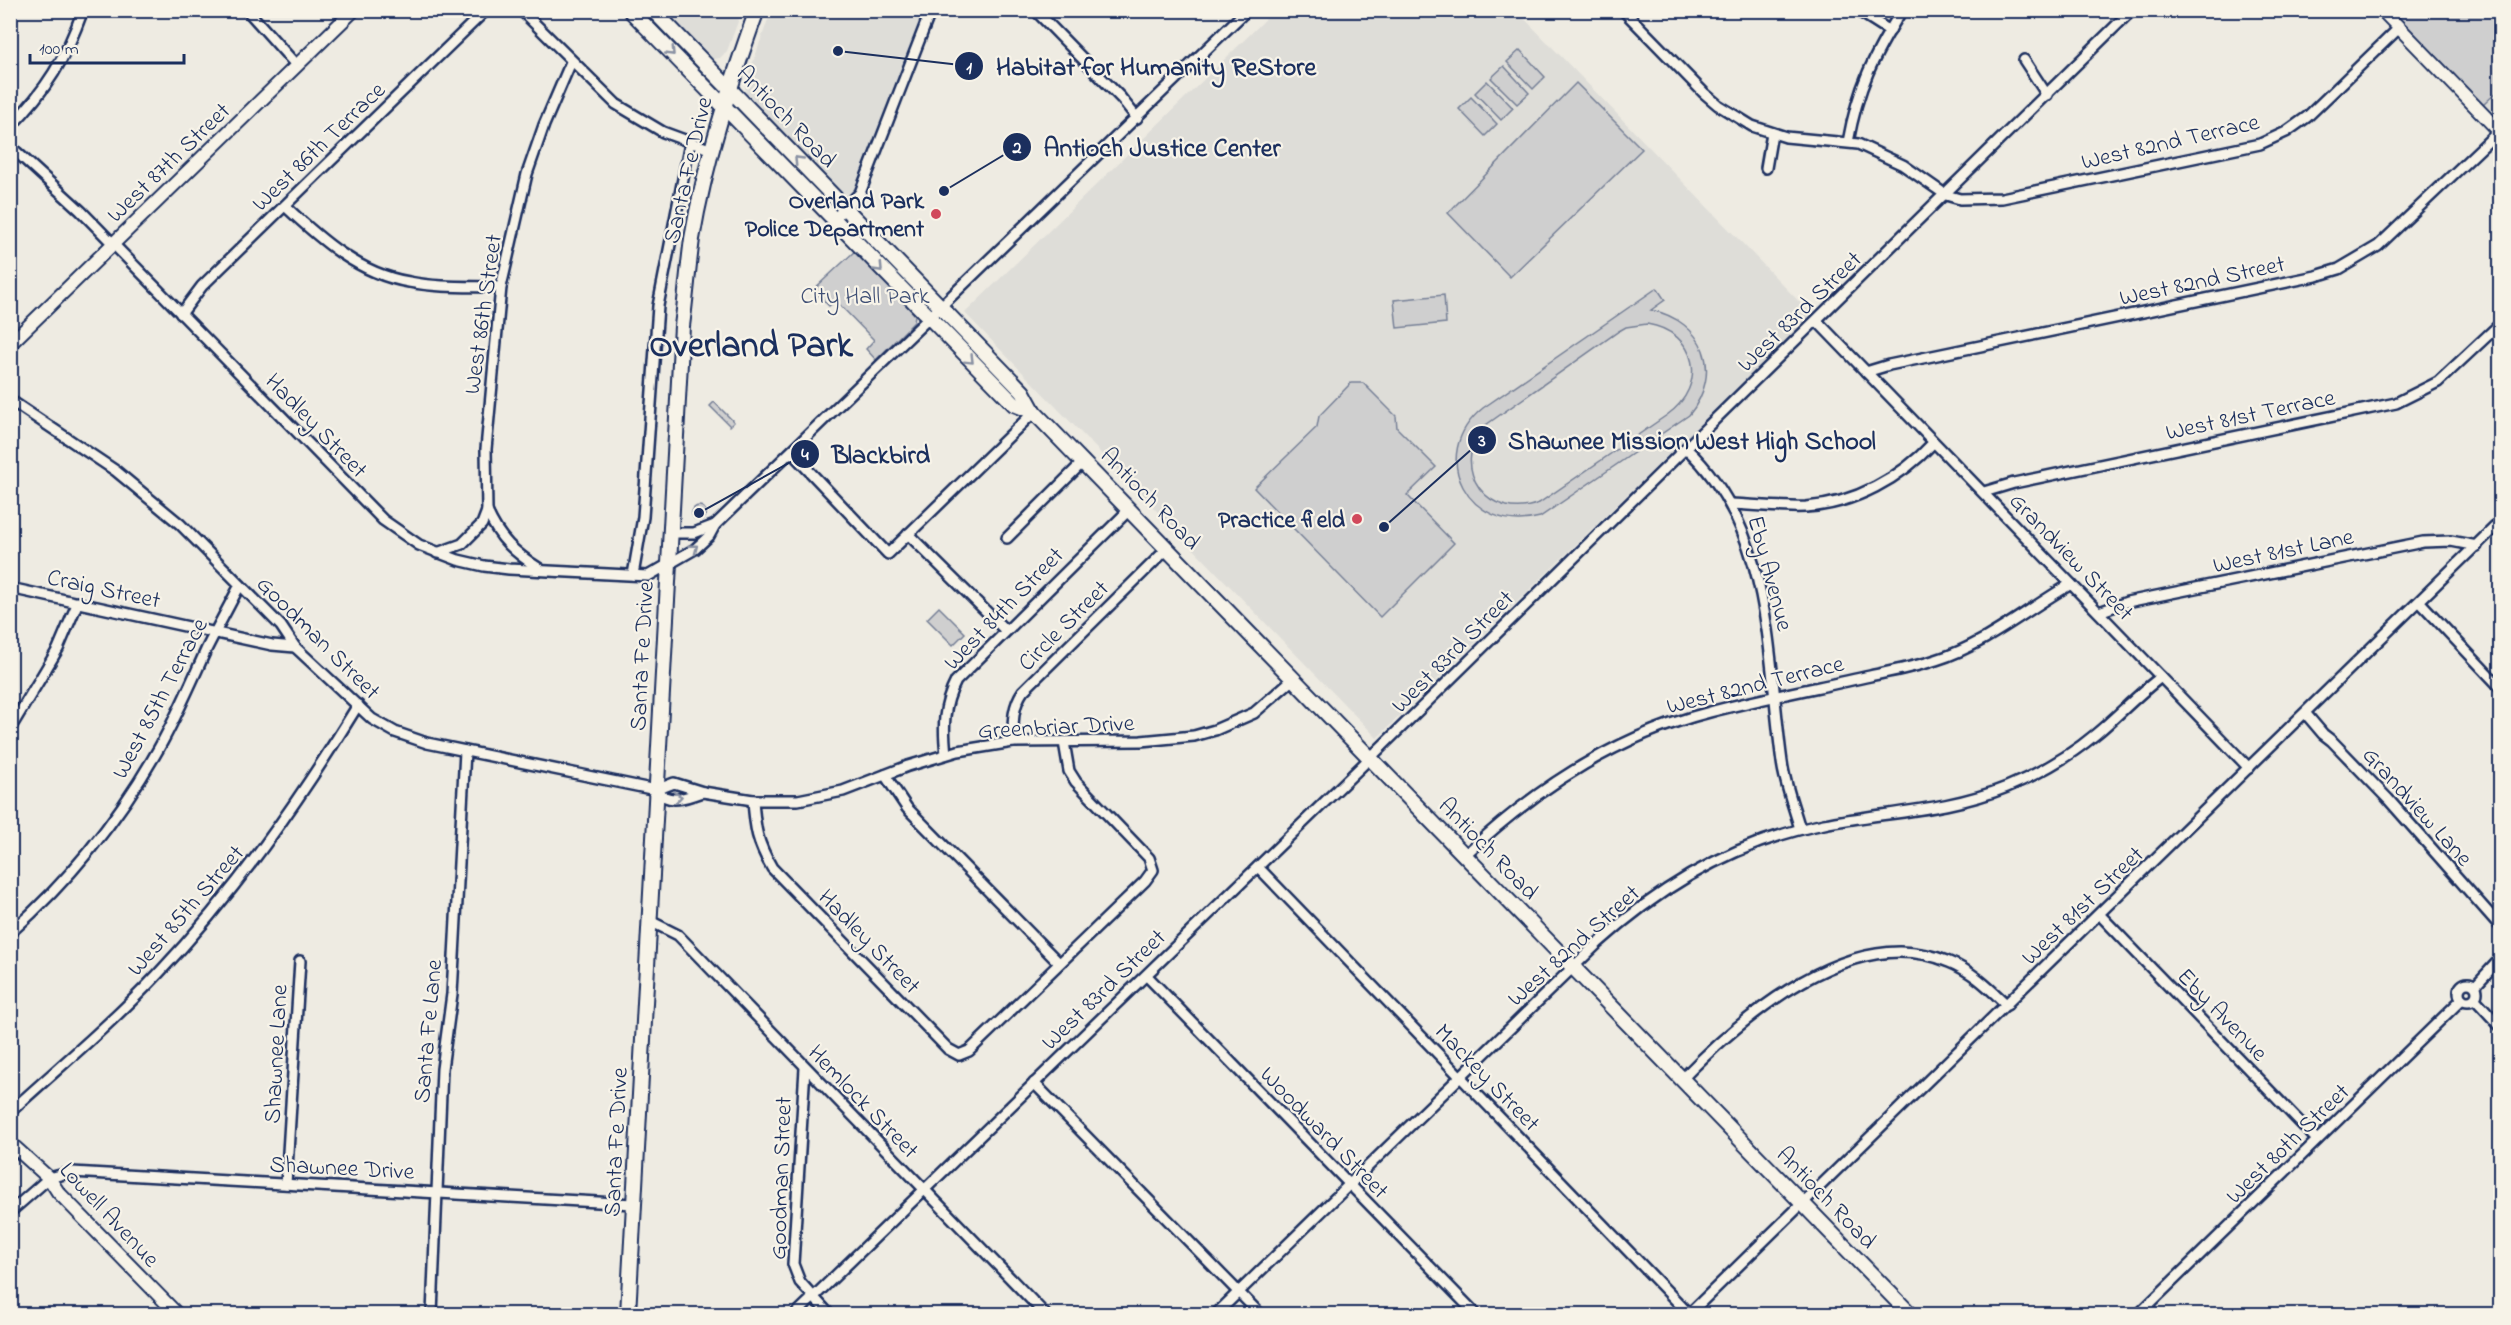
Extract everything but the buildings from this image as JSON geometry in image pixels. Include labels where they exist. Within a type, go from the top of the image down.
[{"type":"main road","name":"Antioch Road","points":[[630,10],[1014,404],[1034,412]]},
{"type":"main road","name":"Antioch Road","points":[[653,10],[1023,392],[1034,412],[1910,1314]]},
{"type":"main road","name":"Santa Fe Drive","points":[[628,1314],[682,326],[692,239],[712,150],[729,89],[757,10]]},
{"type":"street","points":[[10,126],[44,89],[61,63],[83,10]]},
{"type":"street","points":[[247,10],[297,66]]},
{"type":"street","name":"West 87th Street","points":[[10,344],[354,10]]},
{"type":"street","name":"West 86th Terrace","points":[[182,314],[202,286],[486,10]]},
{"type":"street","points":[[521,10],[616,104],[663,132],[712,150]]},
{"type":"street","points":[[833,220],[860,193],[931,10]]},
{"type":"street","points":[[1035,10],[1137,118]]},
{"type":"street","points":[[1623,10],[1718,105],[1740,120],[1772,133],[1800,139],[1848,142],[1883,154],[1946,195]]},
{"type":"street","points":[[1857,10],[1890,31]]},
{"type":"street","points":[[1848,142],[1855,105],[1862,84],[1902,10]]},
{"type":"street","name":"West 83rd Street","points":[[796,1314],[1688,449],[2132,10]]},
{"type":"street","points":[[2382,10],[2500,132]]},
{"type":"street","points":[[668,566],[709,536],[715,525],[1137,118],[1241,12]]},
{"type":"street","name":"West 82nd Terrace","points":[[1946,195],[1972,200],[2002,198],[2260,144],[2286,132],[2307,117],[2399,28]]},
{"type":"street","points":[[2024,60],[2047,95]]},
{"type":"street","name":"West 86th Street","points":[[487,511],[486,448],[501,286],[527,174],[544,125],[571,62]]},
{"type":"street","name":"West 82nd Street","points":[[1866,372],[1889,365],[2316,276],[2338,269],[2378,246],[2500,132]]},
{"type":"street","points":[[1766,168],[1772,133]]},
{"type":"street","points":[[633,575],[643,517],[658,306],[690,142]]},
{"type":"street","name":"Hadley Street","points":[[10,146],[113,244],[383,520],[419,545],[437,553],[484,566],[509,569],[648,576],[668,566]]},
{"type":"street","points":[[285,206],[332,248],[360,265],[379,273],[406,282],[425,285],[501,286]]},
{"type":"street","points":[[1817,321],[1866,372]]},
{"type":"street","name":"West 81st Terrace","points":[[1984,492],[2014,483],[2396,403],[2438,382],[2500,324]]},
{"type":"street","name":"Grandview Street","points":[[1866,372],[2249,768]]},
{"type":"street","name":"Goodman Street","points":[[10,400],[87,451],[139,489],[180,524],[281,627],[295,647],[372,719],[408,738],[656,790]]},
{"type":"street","points":[[792,453],[888,554],[1034,412]]},
{"type":"street","points":[[1731,504],[1807,507],[1850,498],[1893,477],[1917,459],[1933,442]]},
{"type":"street","name":"Eby Avenue","points":[[1688,449],[1711,474],[1731,504],[1739,521],[1757,579],[1772,659],[1782,766],[1800,829]]},
{"type":"street","points":[[1007,538],[1084,461]]},
{"type":"street","name":"West 84th Street","points":[[946,754],[944,714],[948,697],[956,681],[1005,630],[1130,509]]},
{"type":"street","points":[[437,553],[462,544],[482,524],[487,511]]},
{"type":"street","points":[[487,511],[502,541],[540,569]]},
{"type":"street","name":"West 81st Street","points":[[1689,1314],[2306,714],[2500,522]]},
{"type":"street","points":[[670,533],[694,533],[715,525]]},
{"type":"street","points":[[908,534],[1005,630]]},
{"type":"street","name":"West 81st Lane","points":[[2099,612],[2127,602],[2423,542],[2451,541],[2477,546]]},
{"type":"street","name":"Circle Street","points":[[1013,742],[1012,718],[1016,701],[1023,691],[1168,548]]},
{"type":"street","name":"West 82nd Terrace","points":[[1465,855],[1520,806],[1582,765],[1630,740],[1672,723],[1710,712],[1936,660],[1993,635],[2036,604],[2071,584]]},
{"type":"street","name":"West 85th Terrace","points":[[10,933],[66,878],[126,800],[159,747],[240,585]]},
{"type":"street","name":"Craig Street","points":[[10,588],[272,645],[295,647]]},
{"type":"street","points":[[10,729],[58,649],[78,602]]},
{"type":"street","points":[[2420,602],[2500,687]]},
{"type":"street","name":"West 82nd Street","points":[[1216,1314],[1572,968],[1625,918],[1653,897],[1728,855],[1800,829],[1932,809],[1967,801],[2006,788],[2077,749],[2161,677]]},
{"type":"street","name":"Greenbriar Drive","points":[[703,792],[673,800],[663,798],[656,790],[674,783],[703,792],[753,800],[798,800],[826,796],[946,754],[1013,742],[1141,741],[1194,736],[1215,730],[1254,713],[1293,679]]},
{"type":"street","name":"West 85th Street","points":[[10,1112],[134,999],[220,905],[292,809],[358,705]]},
{"type":"street","name":"Grandview Lane","points":[[2306,714],[2388,799],[2500,926]]},
{"type":"street","name":"West 83rd Street","points":[[996,1025],[1145,881],[1153,870],[1149,858],[1076,782],[1069,771],[1064,742]]},
{"type":"street","name":"Santa Fe Lane","points":[[432,1314],[442,1069],[452,994],[465,751]]},
{"type":"street","points":[[885,776],[907,808],[1059,963]]},
{"type":"street","name":"Hadley Street","points":[[753,800],[756,836],[772,868],[948,1049],[958,1055],[969,1051],[996,1025]]},
{"type":"street","name":"Mackey Street","points":[[1258,867],[1689,1314]]},
{"type":"street","name":"Eby Avenue","points":[[2100,915],[2317,1140]]},
{"type":"street","name":"Hemlock Street","points":[[650,921],[678,935],[1045,1314]]},
{"type":"street","points":[[1681,1080],[1731,1032],[1785,993],[1844,963],[1870,955],[1909,952],[1948,961],[1968,971],[2007,1005]]},
{"type":"street","points":[[2475,986],[2500,959]]},
{"type":"street","name":"Shawnee Lane","points":[[286,1184],[300,961]]},
{"type":"street","name":"Woodward Street","points":[[1147,976],[1476,1314]]},
{"type":"street","points":[[2469,983],[2475,986],[2478,993],[2475,999],[2470,1001],[2462,999],[2459,993],[2461,987],[2469,983]]},
{"type":"street","name":"West 80th Street","points":[[2139,1314],[2462,999]]},
{"type":"street","points":[[2475,999],[2500,1026]]},
{"type":"street","name":"Goodman Street","points":[[805,1068],[793,1264],[800,1282],[829,1314]]},
{"type":"street","points":[[1034,1083],[1260,1314]]},
{"type":"street","name":"Lowell Avenue","points":[[10,1143],[49,1178],[58,1192],[177,1314]]},
{"type":"street","name":"Shawnee Drive","points":[[49,1178],[72,1172],[437,1191],[633,1204]]},
{"type":"street","points":[[10,1212],[49,1178]]},
{"type":"shaded area","points":[[1516,10],[1812,315],[1377,738],[965,313],[1274,11]]},
{"type":"shaded area","points":[[667,11],[742,11],[727,51],[720,58],[714,59],[704,54]]},
{"type":"shaded area","points":[[771,11],[927,11],[862,178],[852,193],[838,191],[746,95],[745,85]]},
{"type":"shaded area","points":[[2500,89],[2500,123],[2483,105]]},
{"type":"green space","points":[[2392,11],[2500,11],[2500,89],[2483,105]]},
{"type":"green space","points":[[1520,50],[1545,77],[1533,89],[1507,62]]},
{"type":"green space","points":[[1504,66],[1529,93],[1517,104],[1491,78]]},
{"type":"green space","points":[[1487,81],[1513,108],[1501,120],[1475,93]]},
{"type":"green space","points":[[1576,83],[1642,149],[1510,277],[1448,213]]},
{"type":"green space","points":[[1471,97],[1497,124],[1485,136],[1459,109]]},
{"type":"green space","name":"City Hall Park","points":[[856,250],[915,315],[914,322],[876,360],[866,349],[874,340],[836,301],[829,306],[813,290]]},
{"type":"green space","points":[[1657,288],[1665,300],[1651,310],[1669,316],[1684,325],[1696,337],[1703,350],[1706,366],[1705,382],[1700,399],[1689,415],[1540,517],[1515,520],[1493,515],[1475,503],[1463,487],[1457,468],[1457,448],[1466,427],[1483,408]],"holes":[[[1647,324],[1664,329],[1677,337],[1686,348],[1692,361],[1689,389],[1680,403],[1667,415],[1539,503],[1521,507],[1504,505],[1490,499],[1480,488],[1473,475],[1470,459],[1474,443],[1483,427],[1626,327]]]},
{"type":"green space","points":[[1444,295],[1446,323],[1397,328],[1394,300]]},
{"type":"green space","name":"Practice field","points":[[1351,383],[1363,383],[1396,416],[1397,428],[1436,467],[1407,495],[1454,543],[1380,617],[1254,488],[1317,427],[1319,416]]},
{"type":"green space","points":[[714,402],[734,422],[730,426],[710,406]]},
{"type":"green space","points":[[699,506],[704,508],[706,513],[704,518],[699,520],[694,518],[692,513],[694,508]]},
{"type":"green space","points":[[939,607],[965,633],[953,645],[927,619]]},
{"type":"place","name":"Habitat for Humanity ReStore","points":[[838,51]]},
{"type":"place","name":"Antioch Justice Center","points":[[944,191]]},
{"type":"place","name":"Overland Park Police Department","points":[[936,214]]},
{"type":"place","name":"Blackbird","points":[[699,513]]},
{"type":"place","name":"Practice field","points":[[1357,519]]},
{"type":"place","name":"Shawnee Mission West High School","points":[[1384,527]]},
{"type":"district","name":"Overland Park","points":[[751,343]]}]
